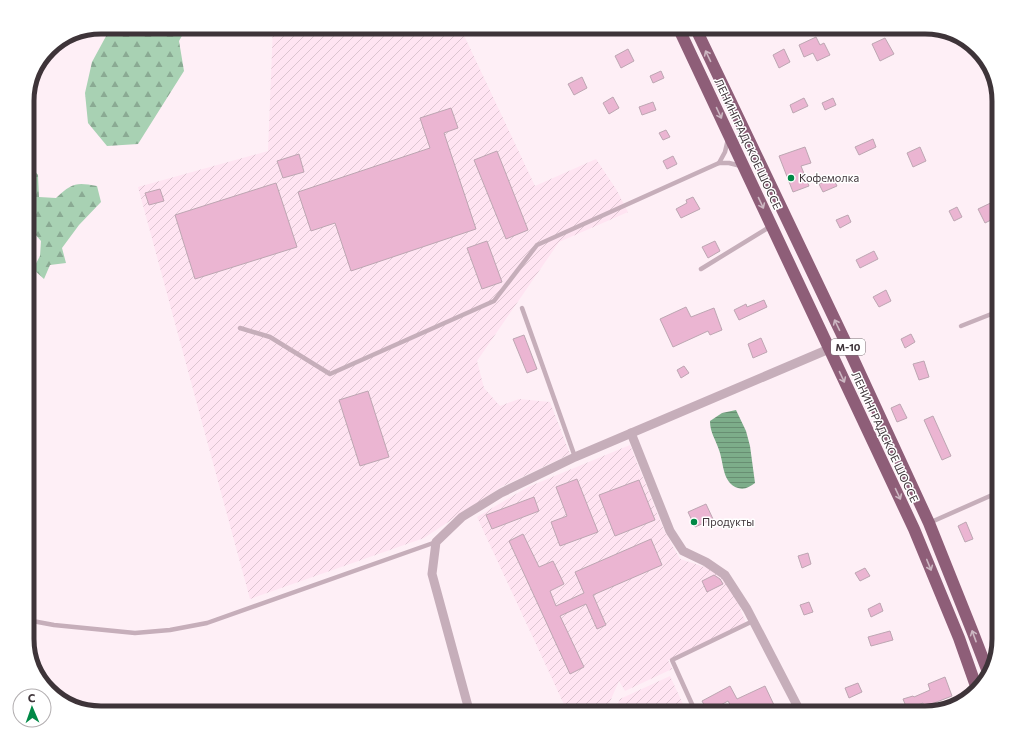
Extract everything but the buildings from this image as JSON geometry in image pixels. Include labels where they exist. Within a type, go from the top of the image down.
[{"type":"highway","name":"ЛЕНИНГРАДСКОЕ ШОССЕ","points":[[681,34],[914,529],[959,638],[975,683]]},
{"type":"highway","name":"ЛЕНИНГРАДСКОЕ ШОССЕ","points":[[698,34],[845,341],[929,523],[986,666]]},
{"type":"street","points":[[467,706],[432,574],[436,542],[462,517],[501,493],[575,457],[829,349]]},
{"type":"street","points":[[631,434],[670,531],[683,551],[706,562],[725,575],[753,621],[797,706]]},
{"type":"lane","points":[[719,163],[725,152],[729,133]]},
{"type":"lane","points":[[240,328],[270,337],[330,374],[494,301],[538,245],[719,163],[737,164],[744,168]]},
{"type":"lane","points":[[701,269],[771,225]]},
{"type":"lane","points":[[522,308],[575,457]]},
{"type":"lane","points":[[961,326],[992,314]]},
{"type":"lane","points":[[929,523],[992,495]]},
{"type":"lane","points":[[34,621],[54,625],[135,633],[170,630],[206,623],[436,542]]},
{"type":"lane","points":[[693,706],[672,660],[753,621]]},
{"type":"shaded area","points":[[273,34],[463,34],[535,186],[596,159],[616,189],[628,212],[559,242],[477,361],[484,388],[500,406],[519,399],[550,402],[570,454],[501,487],[424,538],[250,599],[138,187],[268,151]]},
{"type":"shaded area","points":[[736,410],[746,431],[750,446],[755,483],[743,489],[733,485],[726,477],[721,455],[710,425],[710,421],[722,413]]},
{"type":"shaded area","points":[[630,445],[664,530],[680,559],[717,571],[735,596],[746,623],[668,660],[672,669],[625,691],[619,681],[608,706],[565,706],[477,517],[528,487]]},
{"type":"shaded area","points":[[670,676],[684,706],[617,706],[620,699]]},
{"type":"green space","points":[[107,34],[183,34],[179,41],[184,71],[138,144],[107,146],[88,123],[85,93],[92,62]]},
{"type":"green space","points":[[34,170],[38,175],[39,197],[56,198],[66,189],[79,184],[97,186],[101,202],[79,225],[62,248],[66,263],[50,265],[44,279],[34,270],[40,256],[41,241],[34,233]]},
{"type":"place","name":"Кофемолка","points":[[791,178]]},
{"type":"place","name":"Продукты","points":[[694,522]]}]
